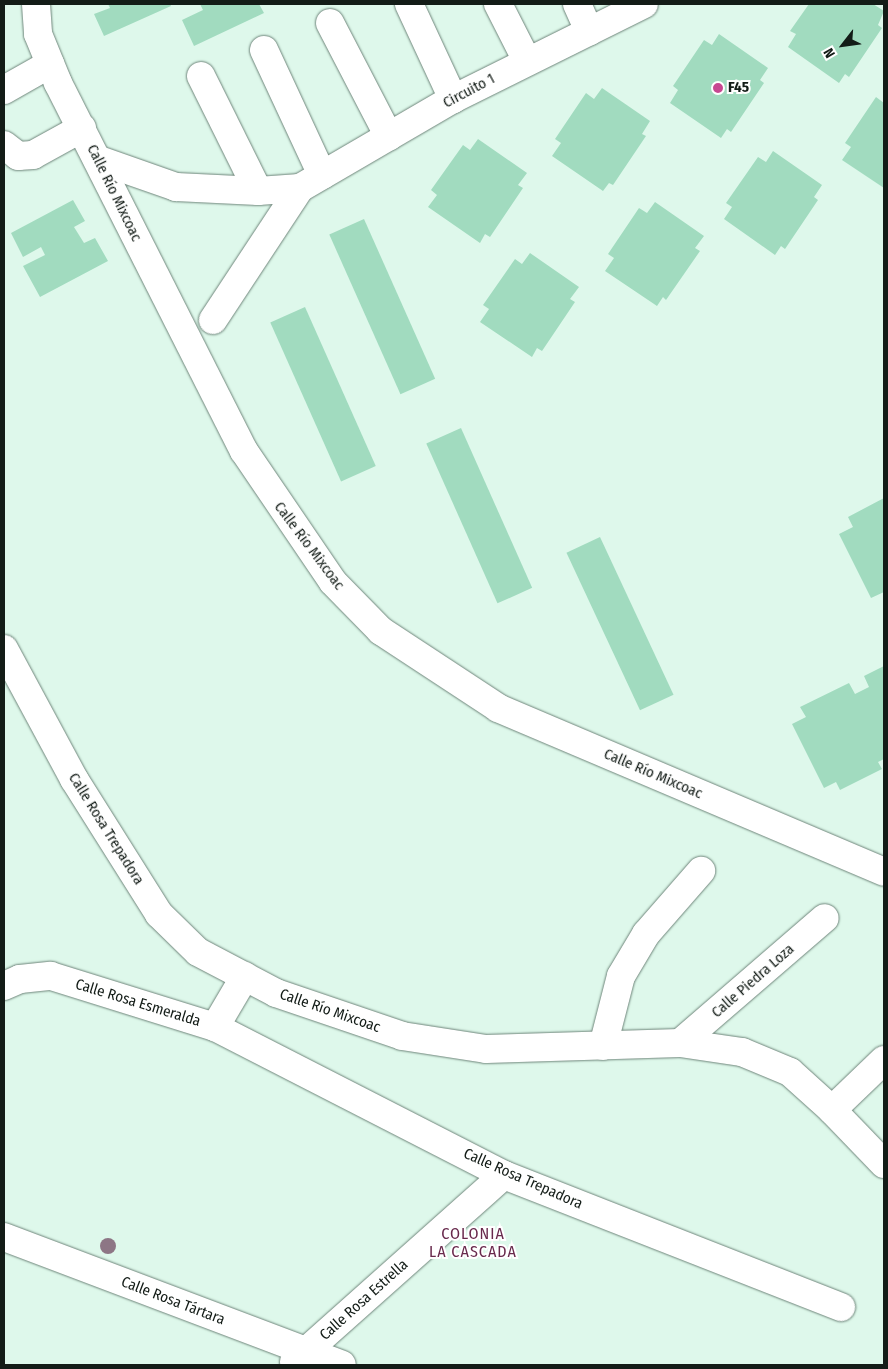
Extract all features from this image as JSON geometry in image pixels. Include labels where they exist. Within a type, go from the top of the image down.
[{"type":"street","name":"Calle Río Mixcoac","points":[[36,4],[38,34],[50,64],[244,451],[333,582],[381,631],[498,708],[884,872]]},
{"type":"street","points":[[408,4],[453,100]]},
{"type":"street","points":[[498,4],[527,61]]},
{"type":"street","points":[[577,4],[589,31]]},
{"type":"street","name":"Circuito 1","points":[[99,160],[176,187],[258,191],[311,182],[453,100],[527,61],[644,4]]},
{"type":"street","points":[[330,23],[389,137]]},
{"type":"street","points":[[264,50],[311,182]]},
{"type":"street","points":[[4,90],[50,64]]},
{"type":"street","points":[[202,76],[258,191]]},
{"type":"street","points":[[4,145],[11,153],[33,155],[82,128]]},
{"type":"street","name":"Circuito 1","points":[[214,320],[311,182]]},
{"type":"street","name":"Calle Rosa Trepadora","points":[[4,649],[74,779],[159,914],[198,952],[245,976]]},
{"type":"street","points":[[603,1046],[621,976],[646,934],[701,871]]},
{"type":"street","name":"Calle Piedra Loza","points":[[680,1044],[825,918]]},
{"type":"street","name":"Calle Rosa Esmeralda","points":[[4,986],[20,979],[51,976],[215,1027],[245,976]]},
{"type":"street","name":"Calle Río Mixcoac","points":[[245,976],[276,993],[402,1036],[486,1049],[680,1044],[742,1052],[790,1072],[832,1110],[884,1164]]},
{"type":"street","name":"Calle Rosa Trepadora","points":[[215,1027],[504,1175],[841,1307]]},
{"type":"street","points":[[832,1110],[884,1060]]},
{"type":"street","name":"Calle Rosa Estrella","points":[[298,1358],[504,1175]]},
{"type":"street","name":"Calle Rosa Tártara","points":[[4,1238],[298,1358],[342,1365]]},
{"type":"building","points":[[108,4],[170,4],[171,6],[104,36],[94,14],[110,8]]},
{"type":"building","points":[[200,4],[259,4],[264,13],[194,46],[182,20],[203,10]]},
{"type":"building","points":[[809,4],[873,4],[884,11],[878,25],[882,28],[849,77],[845,74],[839,83],[788,47],[796,34],[790,31]]},
{"type":"building","name":"F45","points":[[719,34],[768,68],[760,80],[764,83],[731,132],[727,129],[721,138],[670,103],[678,90],[673,86],[704,40],[712,45]]},
{"type":"building","points":[[602,88],[650,121],[642,134],[646,136],[613,185],[609,183],[603,191],[552,156],[561,143],[555,139],[586,93],[594,99]]},
{"type":"building","points":[[876,97],[884,103],[884,188],[842,160],[851,147],[845,143]]},
{"type":"building","points":[[478,139],[527,173],[518,185],[523,188],[490,237],[485,234],[480,243],[428,207],[437,195],[431,190],[463,145],[470,150]]},
{"type":"building","points":[[773,151],[822,185],[814,197],[818,200],[785,249],[781,246],[775,255],[724,219],[732,207],[726,203],[758,157],[766,162]]},
{"type":"building","points":[[73,200],[85,221],[74,227],[84,243],[95,238],[108,261],[40,297],[23,266],[45,255],[41,247],[23,257],[11,233]]},
{"type":"building","points":[[655,202],[704,236],[695,248],[700,251],[666,300],[663,297],[657,306],[605,271],[614,258],[608,254],[639,208],[647,213]]},
{"type":"building","points":[[364,219],[435,379],[400,394],[329,234]]},
{"type":"building","points":[[530,253],[579,287],[570,299],[575,302],[542,351],[537,348],[532,357],[480,322],[489,309],[483,305],[515,259],[522,264]]},
{"type":"building","points":[[305,307],[376,466],[341,481],[270,322]]},
{"type":"building","points":[[461,428],[532,588],[497,603],[426,443]]},
{"type":"building","points":[[884,498],[884,592],[871,598],[839,534],[853,527],[848,517]]},
{"type":"building","points":[[600,537],[674,695],[640,710],[566,553]]},
{"type":"building","points":[[884,666],[884,759],[878,762],[882,769],[840,790],[836,782],[824,788],[792,724],[806,717],[800,707],[849,683],[855,694],[869,687],[864,676]]},
{"type":"place","name":"F45","points":[[718,88]]},
{"type":"district","name":"COLONIA LA CASCADA","points":[[473,1243]]}]
